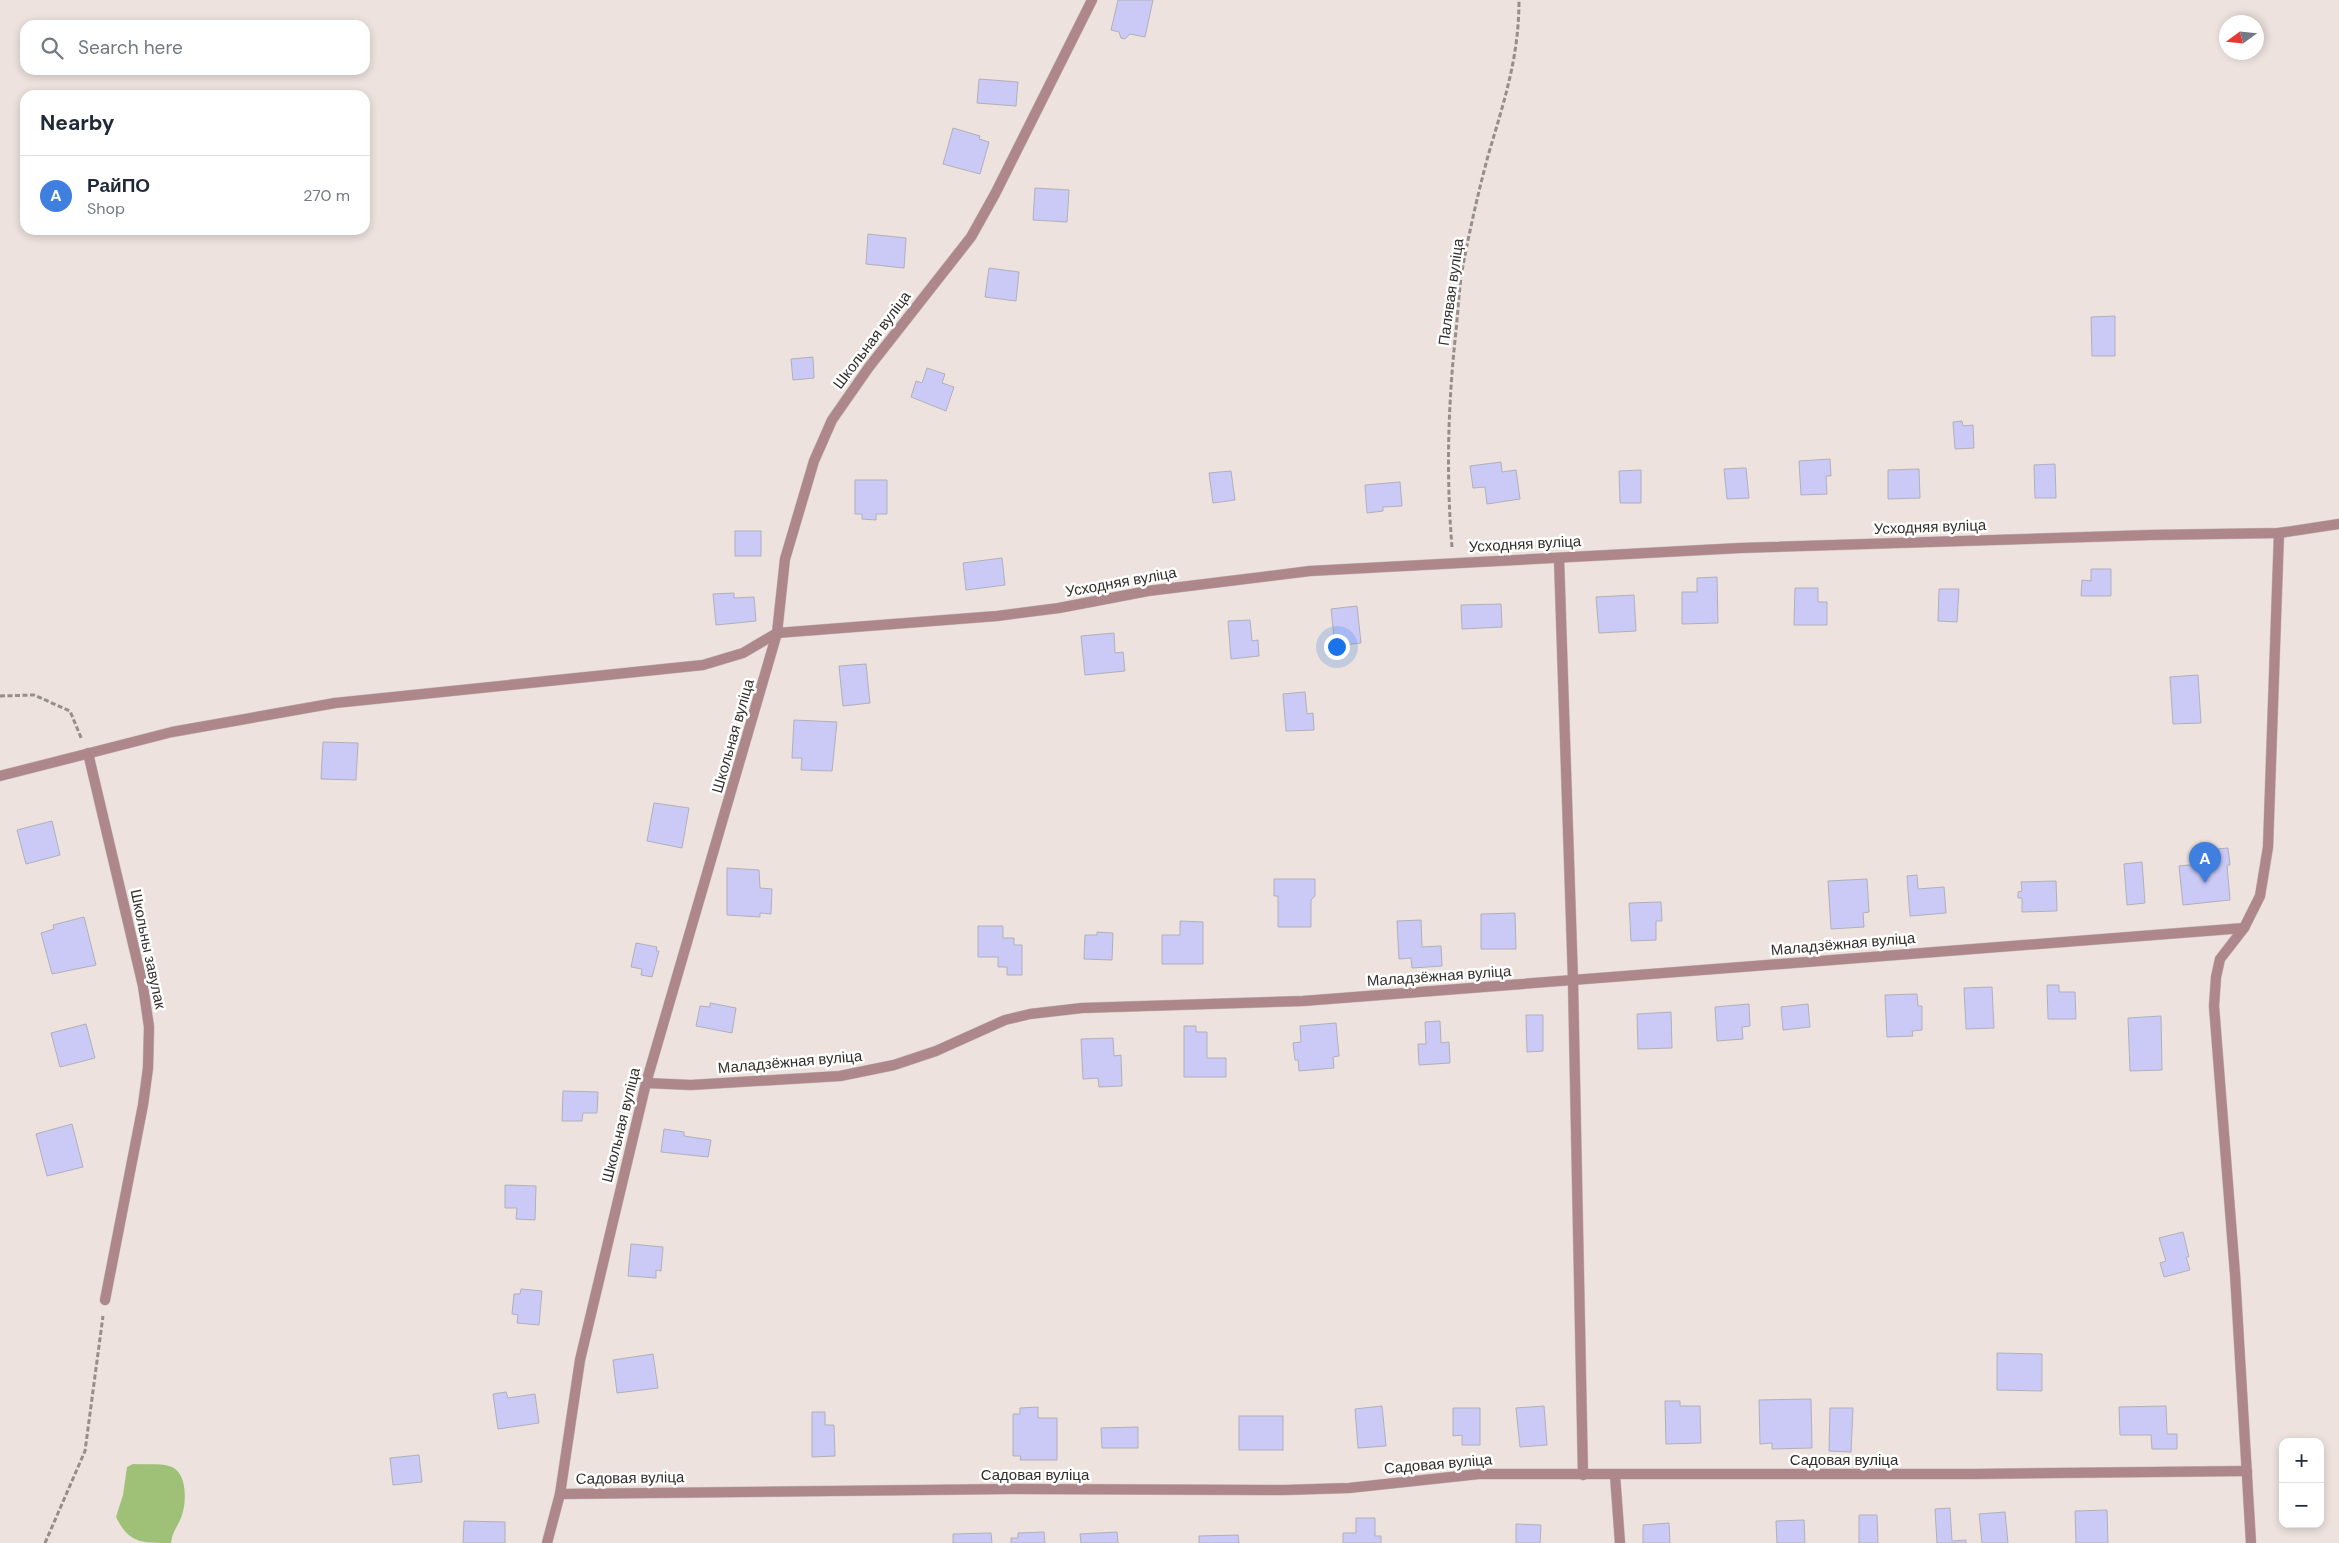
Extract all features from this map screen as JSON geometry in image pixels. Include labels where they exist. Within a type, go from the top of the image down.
[{"type":"street","name":"Школьная вуліца","points":[[547,1543],[560,1494],[580,1360],[646,1084],[777,633],[785,559],[814,461],[832,420],[869,367],[971,237],[995,194],[1092,0]]},
{"type":"street","name":"Усходняя вуліца","points":[[777,633],[997,616],[1058,608],[1148,591],[1310,572],[1750,548],[2150,535],[2279,533],[2339,524]]},
{"type":"street","points":[[2251,1543],[2235,1274],[2214,1006],[2216,977],[2220,959],[2244,928],[2260,896],[2268,847],[2279,533]]},
{"type":"street","points":[[1559,558],[1573,981],[1583,1475]]},
{"type":"street","points":[[0,776],[172,732],[335,703],[703,665],[743,653],[777,633]]},
{"type":"street","name":"Школьны завулак","points":[[88,753],[143,986],[149,1027],[148,1068],[143,1105],[105,1300]]},
{"type":"street","name":"Маладзёжная вуліца","points":[[646,1084],[691,1085],[754,1082],[855,1073],[894,1065],[936,1051],[1005,1020],[1038,1013],[1082,1008],[1303,1002],[2244,928]]},
{"type":"street","name":"Садовая вуліца","points":[[560,1494],[1009,1489],[1284,1490],[1349,1488],[1479,1474],[1974,1474],[2247,1471]]},
{"type":"street","points":[[1615,1475],[1620,1543]]},
{"type":"path","name":"Палявая вуліца","points":[[1454,563],[1448,498],[1449,425],[1452,370],[1462,272],[1488,158],[1509,87],[1519,35],[1519,0]]},
{"type":"path","points":[[0,696],[34,695],[70,711],[88,753]]},
{"type":"path","points":[[45,1543],[85,1451],[105,1300]]},
{"type":"green space","points":[[133,1464],[169,1466],[180,1474],[185,1496],[183,1512],[171,1543],[151,1543],[137,1540],[126,1532],[116,1517],[123,1495],[127,1467]]},
{"type":"building","points":[[1118,0],[1153,0],[1145,37],[1130,34],[1125,39],[1121,38],[1119,32],[1111,30]]},
{"type":"building","points":[[979,79],[1018,82],[1016,106],[977,103]]},
{"type":"building","points":[[953,128],[980,136],[979,139],[989,142],[980,174],[943,164]]},
{"type":"building","points":[[1035,188],[1069,190],[1067,222],[1033,220]]},
{"type":"building","points":[[868,234],[906,238],[904,268],[866,264]]},
{"type":"building","points":[[989,268],[1019,272],[1016,301],[985,297]]},
{"type":"building","points":[[2115,316],[2115,356],[2092,356],[2091,317]]},
{"type":"building","points":[[813,357],[814,378],[793,380],[791,359]]},
{"type":"building","points":[[927,368],[945,374],[942,383],[954,387],[946,411],[911,397],[916,381],[922,383]]},
{"type":"building","points":[[1962,421],[1963,426],[1973,425],[1974,448],[1955,449],[1953,422]]},
{"type":"building","points":[[1830,459],[1831,476],[1826,476],[1827,494],[1801,495],[1799,461]]},
{"type":"building","points":[[1501,462],[1502,472],[1516,470],[1520,499],[1487,504],[1485,487],[1473,488],[1470,466]]},
{"type":"building","points":[[2055,464],[2056,498],[2035,498],[2034,465]]},
{"type":"building","points":[[1746,468],[1749,498],[1727,499],[1724,469]]},
{"type":"building","points":[[1919,469],[1920,498],[1888,499],[1888,470]]},
{"type":"building","points":[[1641,470],[1641,503],[1620,503],[1619,471]]},
{"type":"building","points":[[1231,471],[1235,500],[1213,503],[1209,473]]},
{"type":"building","points":[[855,480],[887,480],[887,514],[876,514],[876,520],[862,519],[862,514],[855,514]]},
{"type":"building","points":[[1400,482],[1402,506],[1383,507],[1383,511],[1367,513],[1365,485]]},
{"type":"building","points":[[735,531],[761,531],[761,556],[735,556]]},
{"type":"building","points":[[1002,558],[1005,585],[966,590],[963,563]]},
{"type":"building","points":[[2091,569],[2111,569],[2111,596],[2081,596],[2082,580],[2091,581]]},
{"type":"building","points":[[1717,577],[1718,623],[1682,624],[1682,592],[1697,592],[1697,578]]},
{"type":"building","points":[[1795,588],[1818,588],[1818,602],[1827,602],[1827,625],[1794,625]]},
{"type":"building","points":[[1939,589],[1959,589],[1957,622],[1938,621]]},
{"type":"building","points":[[734,593],[734,598],[754,597],[756,621],[716,625],[713,594]]},
{"type":"building","points":[[1634,595],[1636,631],[1599,633],[1596,597]]},
{"type":"building","points":[[1501,604],[1502,627],[1462,629],[1461,605]]},
{"type":"building","points":[[1357,606],[1361,643],[1335,646],[1331,609]]},
{"type":"building","points":[[1250,620],[1252,641],[1258,640],[1259,656],[1231,659],[1228,621]]},
{"type":"building","points":[[1114,633],[1115,653],[1123,652],[1125,671],[1085,675],[1081,636]]},
{"type":"building","points":[[866,664],[870,703],[843,706],[839,666]]},
{"type":"building","points":[[2198,675],[2201,723],[2173,724],[2170,677]]},
{"type":"building","points":[[1305,692],[1307,714],[1313,713],[1314,730],[1286,731],[1283,694]]},
{"type":"building","points":[[794,720],[837,722],[832,771],[801,770],[802,758],[792,758]]},
{"type":"building","points":[[323,742],[358,743],[356,780],[321,779]]},
{"type":"building","points":[[654,803],[689,808],[682,848],[647,841]]},
{"type":"building","points":[[52,821],[60,855],[26,864],[17,830]]},
{"type":"building","points":[[2228,848],[2230,865],[2227,865],[2230,900],[2183,905],[2179,866],[2209,863],[2207,850]]},
{"type":"building","points":[[2142,862],[2145,903],[2127,905],[2124,864]]},
{"type":"building","points":[[727,868],[759,870],[760,888],[772,889],[771,914],[760,913],[760,917],[727,915]]},
{"type":"building","points":[[1917,875],[1918,889],[1944,887],[1946,913],[1910,916],[1907,876]]},
{"type":"building","points":[[1274,879],[1315,879],[1315,896],[1311,900],[1311,927],[1278,927],[1278,896],[1274,896]]},
{"type":"building","points":[[1867,879],[1869,912],[1863,913],[1864,927],[1831,929],[1828,881]]},
{"type":"building","points":[[2056,881],[2057,911],[2022,912],[2022,898],[2018,898],[2018,892],[2022,891],[2021,882]]},
{"type":"building","points":[[1661,902],[1662,921],[1656,921],[1656,940],[1631,941],[1629,903]]},
{"type":"building","points":[[1515,913],[1516,949],[1481,949],[1481,914]]},
{"type":"building","points":[[84,917],[96,965],[52,974],[41,933],[54,929],[53,925]]},
{"type":"building","points":[[1421,920],[1422,947],[1441,946],[1442,966],[1412,968],[1411,958],[1399,959],[1397,921]]},
{"type":"building","points":[[1180,921],[1203,922],[1203,964],[1162,964],[1162,935],[1180,935]]},
{"type":"building","points":[[978,926],[1003,926],[1003,938],[1014,938],[1014,945],[1022,945],[1022,975],[1007,975],[1007,967],[998,967],[998,957],[978,957]]},
{"type":"building","points":[[1097,932],[1113,933],[1112,960],[1084,959],[1085,935],[1097,935]]},
{"type":"building","points":[[636,943],[657,947],[656,951],[659,951],[652,977],[641,975],[642,969],[631,967]]},
{"type":"building","points":[[2047,985],[2059,985],[2059,992],[2075,992],[2076,1019],[2048,1019]]},
{"type":"building","points":[[1992,987],[1994,1028],[1966,1029],[1964,988]]},
{"type":"building","points":[[1917,994],[1918,1006],[1922,1006],[1922,1030],[1912,1031],[1913,1036],[1887,1037],[1885,995]]},
{"type":"building","points":[[710,1003],[736,1008],[732,1033],[696,1026],[700,1006],[710,1007]]},
{"type":"building","points":[[1749,1004],[1750,1026],[1742,1027],[1743,1039],[1717,1041],[1715,1007]]},
{"type":"building","points":[[1808,1004],[1810,1027],[1783,1030],[1781,1007]]},
{"type":"building","points":[[1671,1012],[1672,1048],[1638,1049],[1637,1014]]},
{"type":"building","points":[[1526,1015],[1543,1015],[1543,1051],[1527,1052]]},
{"type":"building","points":[[2161,1016],[2162,1070],[2130,1071],[2128,1018]]},
{"type":"building","points":[[1440,1021],[1441,1043],[1449,1042],[1450,1063],[1419,1065],[1418,1044],[1426,1044],[1425,1022]]},
{"type":"building","points":[[1336,1023],[1339,1056],[1333,1057],[1334,1068],[1299,1071],[1298,1060],[1295,1060],[1293,1043],[1301,1042],[1300,1026]]},
{"type":"building","points":[[86,1024],[95,1058],[60,1067],[51,1033]]},
{"type":"building","points":[[1184,1026],[1196,1026],[1196,1032],[1207,1032],[1207,1058],[1226,1058],[1226,1077],[1184,1077]]},
{"type":"building","points":[[1113,1038],[1114,1056],[1121,1055],[1122,1086],[1099,1087],[1098,1078],[1083,1079],[1081,1039]]},
{"type":"building","points":[[563,1091],[598,1092],[597,1113],[583,1113],[582,1121],[562,1121]]},
{"type":"building","points":[[72,1124],[83,1167],[47,1176],[36,1134]]},
{"type":"building","points":[[664,1129],[684,1132],[684,1136],[711,1140],[708,1157],[661,1152]]},
{"type":"building","points":[[505,1185],[536,1186],[535,1220],[516,1219],[517,1208],[505,1208]]},
{"type":"building","points":[[2183,1232],[2189,1257],[2186,1257],[2190,1270],[2164,1277],[2160,1263],[2166,1261],[2159,1238]]},
{"type":"building","points":[[631,1244],[663,1247],[661,1271],[656,1270],[656,1278],[628,1276]]},
{"type":"building","points":[[521,1289],[542,1291],[539,1325],[517,1323],[518,1315],[512,1314],[514,1294],[520,1294]]},
{"type":"building","points":[[1997,1353],[2042,1354],[2042,1391],[1997,1390]]},
{"type":"building","points":[[653,1354],[658,1388],[617,1393],[613,1360]]},
{"type":"building","points":[[506,1392],[508,1398],[535,1394],[539,1423],[498,1429],[493,1394]]},
{"type":"building","points":[[1811,1399],[1812,1448],[1772,1449],[1772,1443],[1760,1444],[1759,1400]]},
{"type":"building","points":[[1665,1401],[1680,1401],[1680,1406],[1700,1406],[1701,1443],[1666,1444]]},
{"type":"building","points":[[1382,1406],[1386,1446],[1358,1448],[1355,1409]]},
{"type":"building","points":[[1544,1406],[1547,1445],[1520,1447],[1516,1408]]},
{"type":"building","points":[[2166,1406],[2167,1434],[2177,1434],[2177,1449],[2152,1449],[2151,1435],[2120,1435],[2119,1407]]},
{"type":"building","points":[[1038,1407],[1038,1418],[1057,1418],[1057,1460],[1020,1460],[1021,1456],[1013,1456],[1013,1414],[1020,1414],[1020,1408]]},
{"type":"building","points":[[1453,1408],[1480,1408],[1480,1445],[1462,1445],[1462,1435],[1453,1436]]},
{"type":"building","points":[[1830,1408],[1853,1408],[1851,1452],[1829,1451]]},
{"type":"building","points":[[812,1412],[825,1412],[825,1425],[834,1425],[835,1456],[812,1457]]},
{"type":"building","points":[[1239,1416],[1283,1416],[1283,1450],[1239,1450]]},
{"type":"building","points":[[1138,1427],[1138,1448],[1102,1448],[1101,1428]]},
{"type":"building","points":[[419,1455],[422,1482],[393,1485],[390,1458]]},
{"type":"building","points":[[1950,1508],[1952,1541],[1966,1540],[1966,1543],[1937,1543],[1935,1509]]},
{"type":"building","points":[[2107,1510],[2108,1543],[2076,1543],[2075,1511]]},
{"type":"building","points":[[2005,1512],[2008,1543],[1982,1543],[1979,1514]]},
{"type":"building","points":[[1859,1515],[1877,1515],[1878,1543],[1859,1543]]},
{"type":"building","points":[[1356,1518],[1375,1518],[1375,1536],[1381,1536],[1381,1543],[1343,1543],[1343,1533],[1356,1533]]},
{"type":"building","points":[[1804,1520],[1805,1543],[1777,1543],[1776,1521]]},
{"type":"building","points":[[464,1521],[505,1522],[505,1543],[463,1543]]},
{"type":"building","points":[[1669,1523],[1670,1543],[1643,1543],[1643,1525]]},
{"type":"building","points":[[1516,1524],[1541,1525],[1540,1543],[1516,1543]]},
{"type":"building","points":[[1044,1532],[1045,1543],[1011,1543],[1011,1538],[1018,1538],[1018,1533]]},
{"type":"building","points":[[1117,1532],[1118,1543],[1081,1543],[1080,1534]]},
{"type":"building","points":[[991,1533],[992,1543],[953,1543],[953,1534]]},
{"type":"building","points":[[1238,1535],[1239,1543],[1199,1543],[1199,1536]]},
{"type":"place","name":"РайПО","points":[[2205,883]]}]
